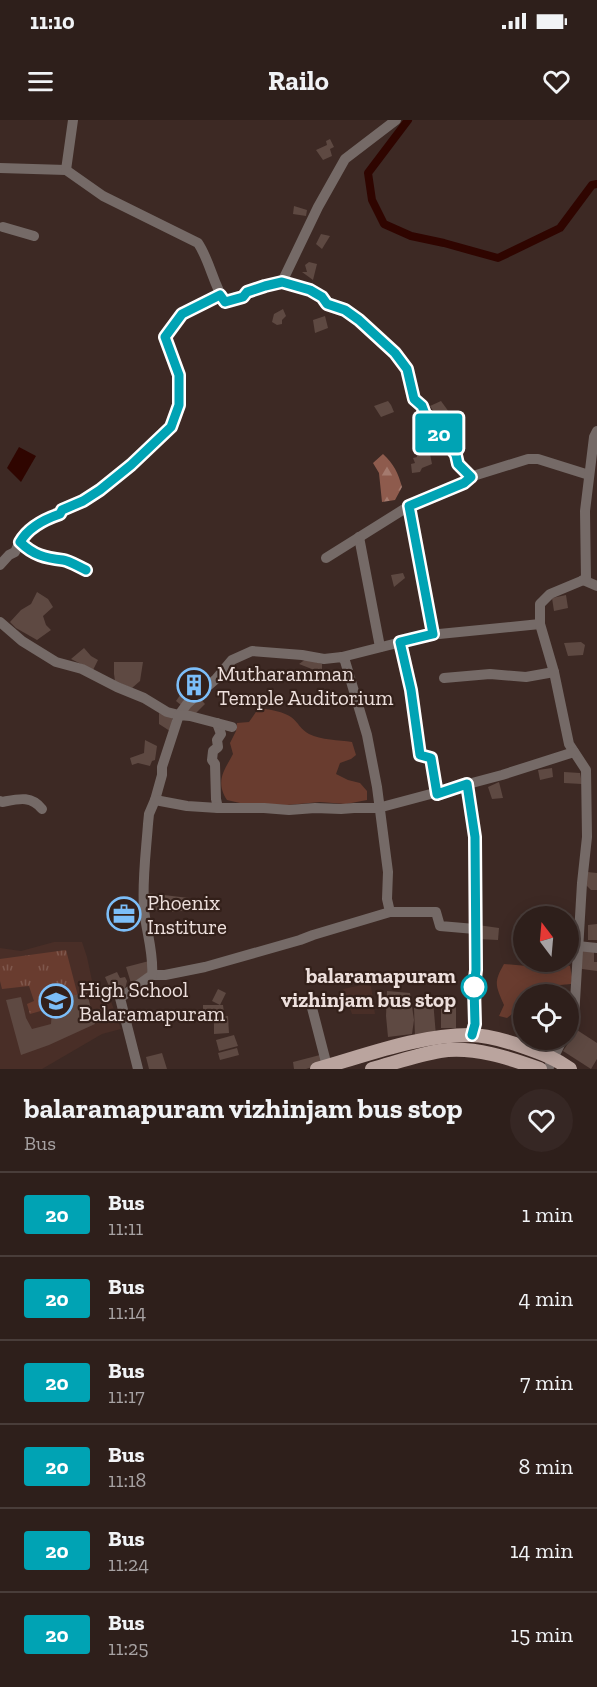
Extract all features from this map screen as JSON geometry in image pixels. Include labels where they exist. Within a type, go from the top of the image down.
[{"type":"main road","points":[[322,1068],[417,1041],[446,1036],[472,1035],[509,1041],[550,1063],[570,1069]]},
{"type":"main road","points":[[372,1069],[441,1051],[466,1050],[505,1057],[540,1069]]},
{"type":"street","points":[[66,170],[74,120]]},
{"type":"street","points":[[282,282],[318,207],[345,159],[396,120]]},
{"type":"street","points":[[0,168],[66,170],[103,196],[198,243],[225,302],[243,297],[247,292],[282,282],[310,290],[322,297],[327,304],[345,310],[395,353],[407,369],[414,399],[422,406],[425,414],[433,420],[436,430],[456,455],[458,464],[471,477]]},
{"type":"street","points":[[1,230],[34,236]]},
{"type":"street","points":[[0,565],[15,552],[22,537],[34,527],[100,490],[131,465],[171,427],[179,405],[179,375],[165,337],[182,314],[220,295]]},
{"type":"street","points":[[578,906],[587,837],[586,770],[569,744],[554,672],[540,624],[540,604],[550,594],[586,579],[585,512],[594,437],[597,431]]},
{"type":"street","points":[[326,558],[409,506],[464,483],[471,477],[528,459],[538,459],[589,475]]},
{"type":"street","points":[[409,506],[433,634]]},
{"type":"street","points":[[359,537],[380,647]]},
{"type":"street","points":[[20,542],[36,555],[57,561],[65,560],[86,570]]},
{"type":"street","points":[[583,580],[597,586]]},
{"type":"street","points":[[0,622],[30,647],[56,662],[82,669],[144,698],[167,712],[232,727]]},
{"type":"street","points":[[152,975],[153,965],[144,898],[149,814],[179,716],[187,704],[216,679],[232,660],[252,651],[324,659],[342,657],[433,634],[540,624]]},
{"type":"street","points":[[400,642],[411,690],[420,755],[431,758],[437,794]]},
{"type":"street","points":[[342,657],[351,679],[377,787],[390,912]]},
{"type":"street","points":[[444,678],[490,674],[526,677],[554,672]]},
{"type":"street","points":[[217,723],[221,734],[217,740],[218,747],[213,751],[212,760],[218,808]]},
{"type":"street","points":[[155,800],[187,806],[218,808],[289,810],[379,808],[437,794],[574,752]]},
{"type":"street","points":[[467,784],[475,837],[476,970],[475,1024],[472,1035]]},
{"type":"street","points":[[0,801],[23,798],[36,802],[42,809]]},
{"type":"street","points":[[138,1069],[120,998],[152,975],[165,975],[205,967],[390,912],[436,912],[440,926],[475,929]]},
{"type":"street","points":[[579,946],[597,948]]},
{"type":"street","points":[[311,1004],[322,1068]]},
{"type":"shaded area","points":[[19,447],[36,456],[21,482],[7,468]]},
{"type":"shaded area","name":"High School Balaramapuram","points":[[54,942],[82,942],[94,990],[108,993],[121,1029],[102,1034],[42,1069],[0,1069],[0,948],[21,951]]},
{"type":"shaded area","points":[[366,984],[371,986],[375,1014],[352,1014],[343,989]]},
{"type":"green space","points":[[383,454],[395,469],[402,487],[395,500],[382,502],[379,473],[373,463]]},
{"type":"green space","points":[[258,709],[288,715],[306,732],[314,736],[352,742],[356,755],[340,763],[336,774],[360,783],[367,791],[367,800],[346,804],[320,802],[287,805],[240,803],[227,800],[221,782],[233,754],[230,743],[237,723],[249,722]]},
{"type":"green space","points":[[66,950],[79,1000],[30,1014],[27,1004],[34,1001],[29,986],[2,989],[0,959]]},
{"type":"green space","points":[[504,964],[513,965],[513,972],[571,972],[571,984],[513,984],[513,1013],[507,1018],[499,1016],[504,1005],[497,980]]},
{"type":"building","points":[[330,139],[334,147],[330,149],[332,156],[323,160],[316,150],[327,145],[326,141]]},
{"type":"building","points":[[294,206],[307,210],[306,216],[293,214]]},
{"type":"building","points":[[321,234],[330,236],[322,249],[316,244]]},
{"type":"building","points":[[309,262],[317,264],[313,280],[302,272],[307,272],[305,265]]},
{"type":"building","points":[[283,309],[286,316],[282,324],[277,325],[272,322],[274,314]]},
{"type":"building","points":[[325,316],[328,328],[315,333],[313,320]]},
{"type":"building","points":[[388,401],[394,412],[381,417],[374,406]]},
{"type":"building","points":[[441,401],[449,412],[439,420],[430,406]]},
{"type":"building","points":[[423,450],[423,455],[430,454],[432,464],[422,468],[420,472],[412,473],[411,464],[415,463],[413,458],[417,457],[416,451]]},
{"type":"building","points":[[403,573],[405,578],[394,587],[391,575]]},
{"type":"building","points":[[37,592],[48,599],[53,607],[43,616],[46,625],[51,630],[37,640],[10,622],[21,610],[31,604]]},
{"type":"building","points":[[566,595],[568,608],[554,611],[552,598]]},
{"type":"building","points":[[581,642],[585,645],[583,655],[568,656],[564,643]]},
{"type":"building","points":[[84,648],[98,660],[93,670],[71,659]]},
{"type":"building","points":[[306,659],[322,664],[322,673],[299,664]]},
{"type":"building","points":[[114,662],[143,662],[140,681],[132,688],[115,681]]},
{"type":"building","name":"Mutharamman Temple Auditorium","points":[[196,667],[206,681],[181,705],[176,701],[191,671]]},
{"type":"building","points":[[197,695],[205,704],[196,713],[183,711]]},
{"type":"building","points":[[159,713],[172,717],[173,733],[159,724]]},
{"type":"building","points":[[145,740],[157,746],[155,760],[150,766],[138,763],[132,765],[130,758],[144,753]]},
{"type":"building","points":[[552,768],[553,777],[540,780],[538,770]]},
{"type":"building","points":[[564,772],[580,773],[582,784],[564,783]]},
{"type":"building","points":[[499,782],[503,798],[492,799],[488,787]]},
{"type":"building","points":[[587,872],[597,873],[597,890],[591,890],[586,885]]},
{"type":"building","points":[[147,893],[189,898],[191,910],[171,912],[148,909]]},
{"type":"building","name":"Phoenix Institure","points":[[139,907],[140,918],[110,921],[108,911]]},
{"type":"building","points":[[597,924],[597,940],[588,940],[588,925]]},
{"type":"building","points":[[478,925],[499,928],[498,940],[478,939]]},
{"type":"building","points":[[594,947],[594,962],[597,962],[597,971],[582,969],[581,950]]},
{"type":"building","points":[[149,961],[146,979],[131,983],[126,967]]},
{"type":"building","points":[[117,972],[120,978],[125,977],[127,981],[125,989],[112,993],[105,977]]},
{"type":"building","points":[[218,989],[226,993],[220,1005],[212,1001]]},
{"type":"building","points":[[387,991],[410,993],[414,1020],[412,1034],[388,1037]]},
{"type":"building","points":[[87,993],[95,1024],[21,1055],[6,1000],[21,997],[26,1018],[32,1029],[51,1024],[52,1010],[66,1005],[69,996]]},
{"type":"building","points":[[433,1000],[436,1036],[415,1037],[415,1002]]},
{"type":"building","points":[[203,1005],[223,1005],[224,1013],[203,1013]]},
{"type":"building","points":[[441,1007],[456,1007],[456,1028],[441,1028]]},
{"type":"building","points":[[228,1016],[229,1033],[214,1034],[214,1017]]},
{"type":"building","points":[[579,1031],[597,1043],[597,1059],[591,1069],[563,1051],[579,1050]]},
{"type":"building","points":[[234,1035],[238,1046],[219,1051],[216,1040]]},
{"type":"building","points":[[237,1048],[239,1055],[220,1060],[218,1053]]},
{"type":"building","points":[[162,1053],[167,1069],[149,1069],[146,1057]]},
{"type":"building","points":[[320,1055],[323,1064],[306,1069],[294,1069],[293,1062]]},
{"type":"waterway","points":[[408,120],[368,173],[372,200],[384,224],[411,236],[498,258],[560,228],[592,185],[597,184]]},
{"type":"bus line","name":"20","points":[[86,570],[65,560],[57,561],[36,555],[20,542],[22,537],[34,527],[100,490],[131,465],[171,427],[179,405],[179,375],[165,337],[182,314],[220,295],[225,302],[243,297],[247,292],[265,286],[282,282],[289,283],[310,290],[322,297],[327,304],[345,310],[395,353],[407,369],[414,399],[422,406],[425,414],[433,420],[436,430],[456,455],[458,464],[471,477],[464,483],[409,506],[433,634],[400,642],[411,690],[420,755],[431,758],[437,794],[467,784],[475,837],[476,970],[475,1024],[472,1035]]},
{"type":"place","name":"Mutharamman Temple Auditorium","points":[[194,685]]},
{"type":"place","name":"Phoenix Institure","points":[[124,914]]},
{"type":"place","name":"balaramapuram vizhinjam bus stop","points":[[474,987]]},
{"type":"place","name":"High School Balaramapuram","points":[[56,1001]]}]
